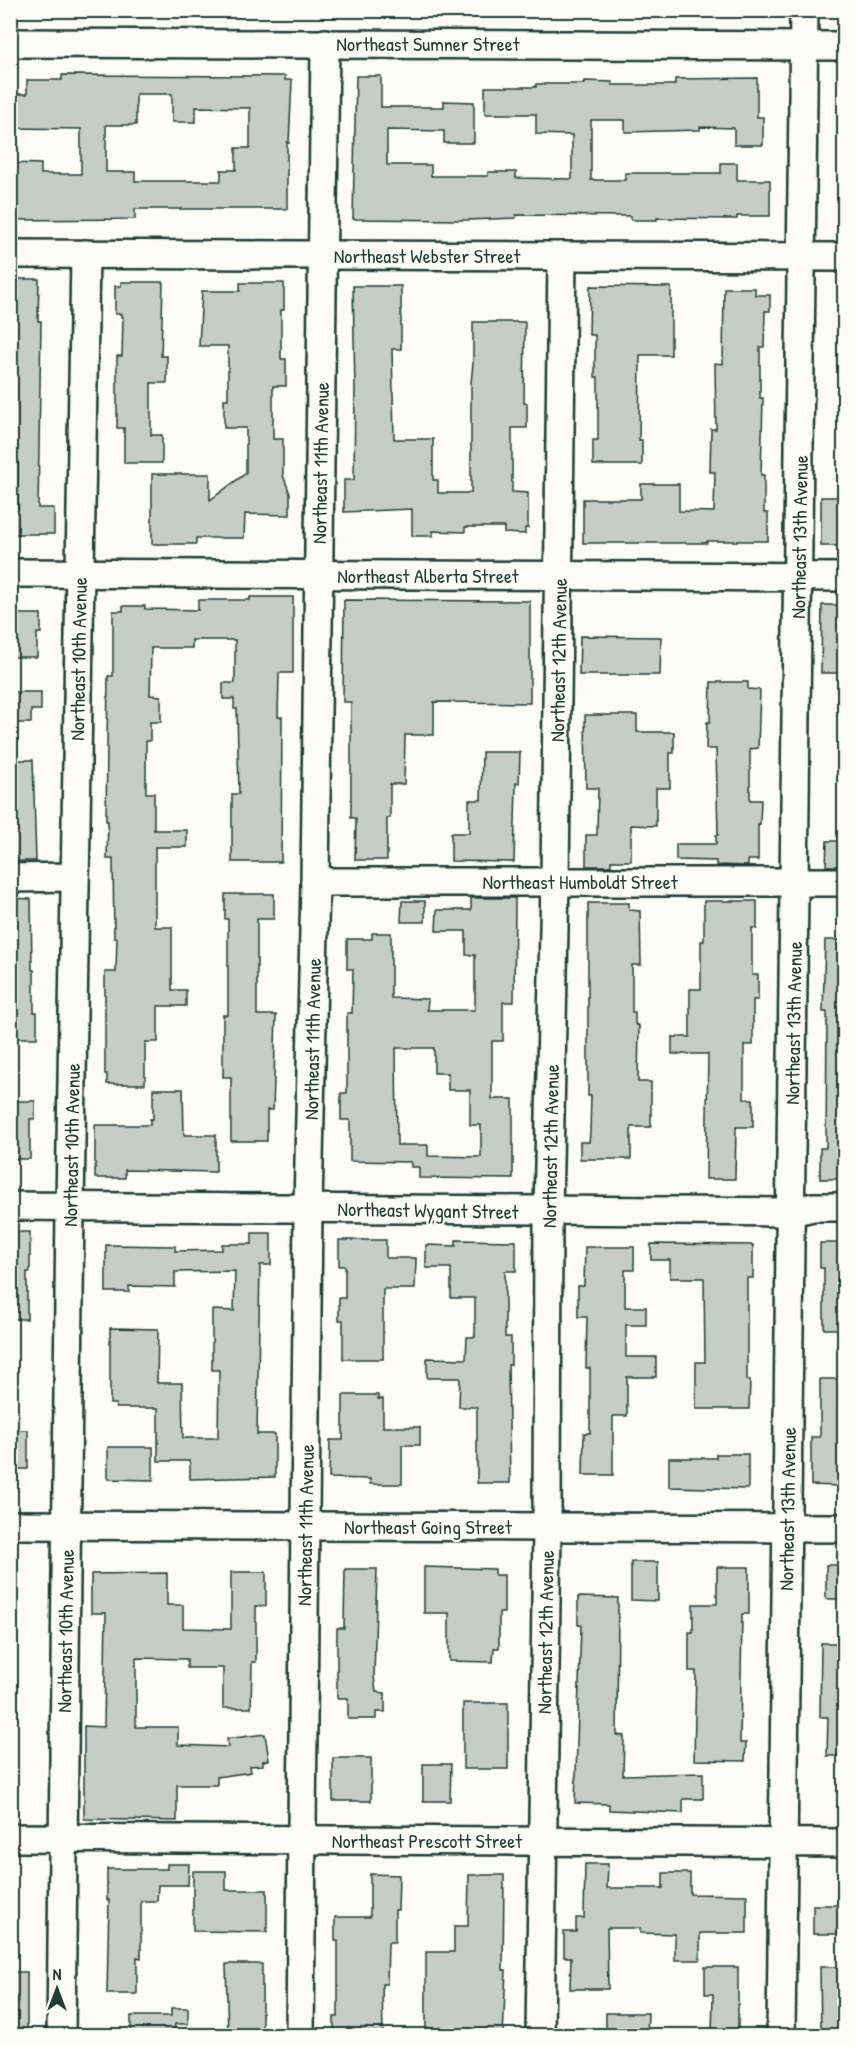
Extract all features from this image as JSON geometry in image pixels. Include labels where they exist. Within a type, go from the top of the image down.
[{"type":"street","name":"Northeast 13th Avenue","points":[[781,2036],[804,10]]},
{"type":"street","name":"Northeast Sumner Street","points":[[10,43],[844,46]]},
{"type":"street","name":"Northeast 11th Avenue","points":[[300,2036],[308,1208],[315,882],[325,43]]},
{"type":"street","name":"Northeast Webster Street","points":[[10,254],[844,257]]},
{"type":"street","name":"Northeast 10th Avenue","points":[[61,2036],[70,1206],[85,254]]},
{"type":"street","name":"Northeast 12th Avenue","points":[[540,2036],[547,1526],[548,1211],[555,881],[562,256]]},
{"type":"street","name":"Northeast Alberta Street","points":[[10,573],[844,578]]},
{"type":"street","points":[[10,878],[75,877]]},
{"type":"street","name":"Northeast Humboldt Street","points":[[315,882],[844,882]]},
{"type":"street","name":"Northeast Wygant Street","points":[[10,1206],[790,1212],[813,1207],[844,1207]]},
{"type":"street","name":"Northeast Going Street","points":[[10,1525],[844,1528]]},
{"type":"street","name":"Northeast Prescott Street","points":[[10,1838],[844,1843]]},
{"type":"building","points":[[62,75],[285,76],[285,80],[292,80],[289,143],[287,142],[287,209],[135,209],[135,219],[10,220],[10,163],[41,164],[41,174],[81,174],[81,129],[14,128],[14,94],[27,94],[27,80],[62,80]],"holes":[[[136,94],[172,94],[172,122],[196,122],[196,107],[250,108],[250,148],[236,148],[236,170],[221,170],[221,181],[135,181],[135,172],[106,172],[106,125],[136,125]]]},
{"type":"building","points":[[356,76],[381,76],[381,107],[444,107],[444,101],[474,102],[474,143],[444,143],[444,131],[387,130],[387,165],[431,165],[431,176],[488,176],[488,172],[516,172],[516,178],[572,179],[572,135],[536,134],[536,114],[485,114],[485,87],[536,87],[536,84],[584,84],[584,81],[612,82],[612,85],[675,85],[675,79],[757,78],[757,117],[763,117],[763,145],[734,145],[734,128],[700,127],[700,130],[625,132],[625,120],[591,120],[591,180],[625,180],[625,173],[721,173],[721,163],[737,163],[737,180],[770,180],[770,216],[737,216],[737,219],[657,218],[657,220],[631,220],[631,216],[516,215],[516,218],[466,220],[353,219]]},
{"type":"building","points":[[10,279],[39,279],[38,321],[41,321],[38,508],[54,508],[54,534],[10,534],[10,508],[18,508],[18,461],[10,461]]},
{"type":"building","points":[[121,282],[163,282],[161,356],[167,356],[167,383],[151,383],[151,435],[162,435],[162,463],[124,463],[124,428],[117,428],[117,356],[122,356],[123,317],[121,314],[115,314],[115,286],[121,286]]},
{"type":"building","points":[[240,283],[284,283],[284,310],[281,310],[281,359],[286,359],[286,386],[273,386],[273,439],[283,439],[283,475],[290,494],[290,515],[245,514],[244,538],[196,538],[196,544],[152,544],[152,474],[210,474],[210,500],[246,473],[246,428],[224,428],[224,399],[228,399],[228,346],[199,346],[202,291],[240,291]]},
{"type":"building","points":[[353,286],[401,286],[401,349],[392,349],[394,439],[433,439],[433,480],[438,480],[438,493],[471,493],[473,322],[525,322],[524,403],[527,403],[527,428],[512,428],[512,492],[528,493],[528,528],[525,528],[525,534],[504,533],[504,527],[465,527],[465,532],[433,531],[433,536],[412,536],[412,509],[344,512],[344,480],[354,480]]},
{"type":"building","points":[[590,286],[671,287],[671,355],[640,355],[639,440],[642,440],[642,465],[593,465],[593,440],[598,440],[598,377],[595,377],[595,335],[589,335]]},
{"type":"building","points":[[724,288],[755,288],[755,295],[770,295],[770,311],[765,311],[764,347],[760,347],[760,398],[763,398],[761,475],[764,475],[764,513],[768,513],[768,541],[583,543],[583,499],[641,499],[641,484],[679,484],[679,511],[714,512],[715,472],[710,472],[711,429],[716,429],[715,363],[723,364]]},
{"type":"building","points":[[821,497],[844,497],[844,546],[821,546]]},
{"type":"building","points":[[250,597],[293,597],[293,673],[279,673],[278,717],[282,717],[281,862],[232,862],[232,794],[239,794],[237,709],[234,709],[234,699],[223,699],[223,683],[235,683],[235,640],[192,640],[192,648],[151,648],[150,695],[161,696],[161,722],[150,722],[150,741],[146,741],[146,793],[154,793],[154,830],[187,830],[187,847],[155,847],[155,927],[172,927],[172,990],[186,990],[186,1006],[158,1006],[158,1042],[145,1042],[145,1084],[107,1084],[107,1074],[105,1074],[105,972],[116,972],[117,938],[114,938],[113,859],[107,859],[108,821],[106,821],[108,676],[113,676],[113,611],[123,611],[123,606],[145,606],[145,609],[198,610],[198,600],[250,600]]},
{"type":"building","points":[[344,600],[530,601],[530,703],[434,702],[434,735],[405,735],[404,784],[390,784],[387,860],[355,860],[356,818],[351,818],[351,702],[343,702]]},
{"type":"building","points":[[822,605],[844,605],[844,673],[821,673]]},
{"type":"building","points":[[10,614],[41,614],[41,633],[37,633],[37,657],[10,657]]},
{"type":"building","points":[[580,636],[661,637],[660,675],[579,675]]},
{"type":"building","points":[[711,682],[748,682],[748,689],[760,690],[758,748],[750,749],[750,800],[761,800],[758,860],[748,860],[748,866],[716,865],[716,861],[676,860],[676,844],[716,844],[716,835],[718,835],[716,749],[706,749],[707,722],[710,722]]},
{"type":"building","points":[[10,692],[41,692],[41,710],[31,710],[31,723],[10,723]]},
{"type":"building","points":[[585,715],[637,715],[637,732],[674,732],[674,753],[670,753],[670,788],[656,788],[656,826],[631,825],[631,861],[611,861],[611,866],[586,866],[586,835],[597,835],[598,788],[586,788]]},
{"type":"building","points":[[482,752],[520,752],[519,783],[516,783],[514,862],[451,861],[451,833],[469,833],[469,800],[481,800]]},
{"type":"building","points":[[10,760],[33,760],[36,861],[10,861]]},
{"type":"building","points":[[827,841],[844,841],[844,866],[826,866]]},
{"type":"building","points":[[225,894],[274,894],[274,919],[257,919],[257,1015],[276,1015],[273,1110],[267,1110],[267,1141],[231,1141],[231,1077],[223,1077],[223,1015],[228,1015],[228,919],[225,919]]},
{"type":"building","points":[[10,898],[31,899],[32,970],[34,970],[34,1012],[37,1012],[37,1038],[10,1038]]},
{"type":"building","points":[[471,898],[515,898],[514,1002],[503,1002],[503,1041],[492,1041],[492,1099],[513,1099],[513,1179],[419,1178],[419,1167],[411,1167],[411,1162],[350,1161],[350,1120],[341,1120],[341,1093],[347,1093],[347,1013],[352,1013],[353,969],[347,969],[347,939],[372,939],[372,933],[391,933],[391,998],[428,999],[427,1010],[475,1010],[475,955],[466,955],[466,931],[436,931],[437,910],[471,910]],"holes":[[[396,1048],[434,1048],[434,1073],[448,1073],[448,1090],[470,1090],[470,1125],[481,1125],[481,1157],[428,1156],[428,1145],[397,1145]]]},
{"type":"building","points":[[402,901],[425,901],[425,922],[401,922]]},
{"type":"building","points":[[704,901],[757,901],[757,929],[752,928],[752,975],[758,975],[758,1000],[753,1000],[753,1045],[744,1045],[744,1099],[753,1099],[753,1127],[736,1127],[735,1179],[706,1179],[708,1054],[672,1054],[672,1037],[690,1037],[690,989],[701,989]]},
{"type":"building","points":[[588,903],[629,903],[629,910],[640,911],[641,965],[632,965],[632,1012],[635,1012],[635,1024],[639,1026],[638,1082],[651,1082],[651,1127],[631,1127],[631,1159],[580,1159],[580,1142],[589,1142],[590,1133]]},
{"type":"building","points":[[825,940],[844,940],[844,1179],[820,1179],[820,1148],[826,1148],[827,1012],[823,1012]]},
{"type":"building","points":[[153,1089],[183,1089],[184,1135],[216,1135],[216,1172],[125,1170],[125,1178],[95,1178],[95,1125],[150,1125],[150,1119],[153,1119]]},
{"type":"building","points":[[10,1101],[35,1101],[35,1119],[30,1119],[30,1159],[10,1159]]},
{"type":"building","points":[[10,1232],[30,1232],[27,1319],[10,1319]]},
{"type":"building","points":[[252,1233],[271,1233],[271,1265],[260,1265],[257,1434],[275,1434],[275,1477],[190,1479],[190,1461],[158,1461],[158,1408],[116,1408],[116,1404],[110,1404],[110,1328],[158,1329],[157,1383],[182,1383],[183,1438],[218,1438],[219,1370],[212,1370],[212,1310],[234,1311],[235,1271],[175,1272],[175,1287],[129,1286],[129,1292],[106,1292],[106,1245],[175,1246],[175,1251],[222,1250],[222,1244],[252,1244]]},
{"type":"building","points":[[339,1240],[386,1240],[386,1258],[416,1258],[415,1289],[383,1289],[383,1359],[343,1359],[343,1320],[339,1320],[339,1298],[345,1298],[345,1266],[339,1266]]},
{"type":"building","points":[[456,1240],[516,1241],[516,1271],[505,1271],[505,1337],[511,1337],[511,1365],[508,1365],[510,1483],[477,1483],[477,1407],[459,1407],[460,1378],[427,1378],[427,1358],[466,1359],[467,1337],[475,1337],[475,1298],[451,1298],[451,1268],[426,1268],[426,1245],[456,1246]]},
{"type":"building","points":[[820,1243],[844,1243],[844,1329],[824,1329],[824,1268],[820,1268]]},
{"type":"building","points":[[651,1244],[753,1245],[753,1278],[747,1278],[749,1409],[696,1409],[696,1362],[705,1362],[704,1278],[670,1278],[670,1260],[651,1260]]},
{"type":"building","points":[[585,1247],[634,1247],[634,1270],[625,1270],[625,1307],[646,1307],[646,1325],[626,1325],[626,1357],[656,1357],[656,1377],[627,1377],[627,1416],[613,1416],[613,1475],[583,1475],[584,1433],[590,1433],[590,1368],[586,1368],[587,1317],[578,1317],[578,1286],[584,1286]]},
{"type":"building","points":[[820,1379],[844,1379],[844,1407],[838,1407],[838,1439],[844,1439],[844,1482],[838,1482],[838,1486],[811,1485],[811,1437],[820,1437]]},
{"type":"building","points":[[343,1395],[378,1395],[378,1399],[383,1399],[383,1427],[420,1427],[420,1445],[402,1445],[402,1484],[370,1484],[370,1479],[329,1478],[330,1440],[343,1440]]},
{"type":"building","points":[[10,1430],[28,1430],[28,1469],[10,1469]]},
{"type":"building","points":[[108,1447],[153,1447],[153,1480],[108,1479]]},
{"type":"building","points":[[716,1454],[748,1454],[748,1489],[669,1487],[669,1458],[716,1458]]},
{"type":"building","points":[[631,1562],[658,1562],[658,1601],[631,1600]]},
{"type":"building","points":[[826,1565],[844,1565],[844,1599],[826,1599]]},
{"type":"building","points":[[424,1567],[495,1569],[495,1575],[504,1575],[504,1613],[499,1613],[499,1648],[494,1648],[493,1662],[449,1661],[449,1613],[424,1613]]},
{"type":"building","points":[[717,1567],[749,1567],[749,1614],[742,1614],[740,1743],[746,1743],[745,1761],[694,1760],[696,1671],[689,1671],[689,1632],[693,1632],[693,1604],[717,1604]]},
{"type":"building","points":[[345,1569],[377,1569],[374,1677],[376,1692],[385,1693],[385,1712],[376,1712],[376,1719],[348,1719],[348,1698],[337,1698],[337,1628],[344,1628]]},
{"type":"building","points":[[231,1572],[266,1572],[266,1606],[256,1606],[256,1662],[252,1662],[251,1708],[223,1708],[223,1668],[187,1668],[187,1659],[136,1658],[136,1727],[178,1727],[178,1745],[228,1747],[227,1739],[265,1734],[269,1760],[263,1761],[263,1765],[250,1766],[251,1772],[217,1777],[217,1785],[177,1785],[177,1821],[84,1819],[84,1726],[104,1727],[106,1613],[91,1613],[91,1574],[167,1573],[167,1605],[183,1605],[183,1628],[231,1629]]},
{"type":"building","points":[[578,1597],[618,1598],[617,1735],[624,1736],[623,1775],[703,1773],[703,1799],[683,1799],[683,1813],[609,1810],[609,1804],[575,1803],[581,1625],[578,1625]]},
{"type":"building","points":[[821,1643],[844,1643],[844,1756],[827,1756],[828,1717],[820,1717]]},
{"type":"building","points":[[463,1703],[508,1703],[508,1769],[463,1769]]},
{"type":"building","points":[[333,1758],[371,1758],[371,1801],[333,1801]]},
{"type":"building","points":[[423,1764],[451,1764],[450,1801],[423,1801]]},
{"type":"building","points":[[167,1864],[189,1864],[188,1885],[158,1885],[157,1901],[141,1901],[141,1958],[137,1957],[137,1994],[107,1994],[109,1900],[107,1900],[107,1869],[167,1869]]},
{"type":"building","points":[[585,1864],[608,1864],[607,1888],[663,1888],[663,1873],[690,1873],[690,1894],[747,1895],[747,1933],[700,1933],[700,1960],[675,1960],[675,1934],[640,1933],[640,1928],[607,1928],[608,1989],[570,1989],[571,1957],[564,1957],[564,1932],[576,1932],[576,1918],[584,1918]]},
{"type":"building","points":[[193,1871],[226,1871],[226,1890],[267,1890],[267,1932],[193,1931]]},
{"type":"building","points":[[370,1874],[399,1875],[398,1910],[395,1910],[395,1942],[388,1942],[387,1984],[382,1984],[383,2036],[334,2036],[334,2017],[338,2017],[338,1941],[335,1941],[335,1917],[370,1917]]},
{"type":"building","points":[[469,1875],[504,1875],[503,1970],[506,1970],[503,2036],[453,2036],[453,2029],[426,2028],[426,1952],[454,1952],[454,1926],[468,1926]]},
{"type":"building","points":[[813,1905],[844,1905],[844,1934],[813,1934]]},
{"type":"building","points":[[226,1964],[262,1964],[262,2036],[228,2036]]},
{"type":"building","points":[[705,1967],[738,1967],[738,2036],[712,2036],[713,1994],[705,1994]]},
{"type":"building","points":[[820,1967],[844,1967],[844,2036],[821,2036]]},
{"type":"building","points":[[10,1972],[27,1972],[27,2036],[10,2036]]},
{"type":"building","points":[[171,2008],[188,2008],[188,2024],[175,2024],[174,2036],[131,2036],[131,2016],[171,2016]]},
{"type":"building","points":[[606,2013],[648,2013],[647,2036],[606,2036]]}]
